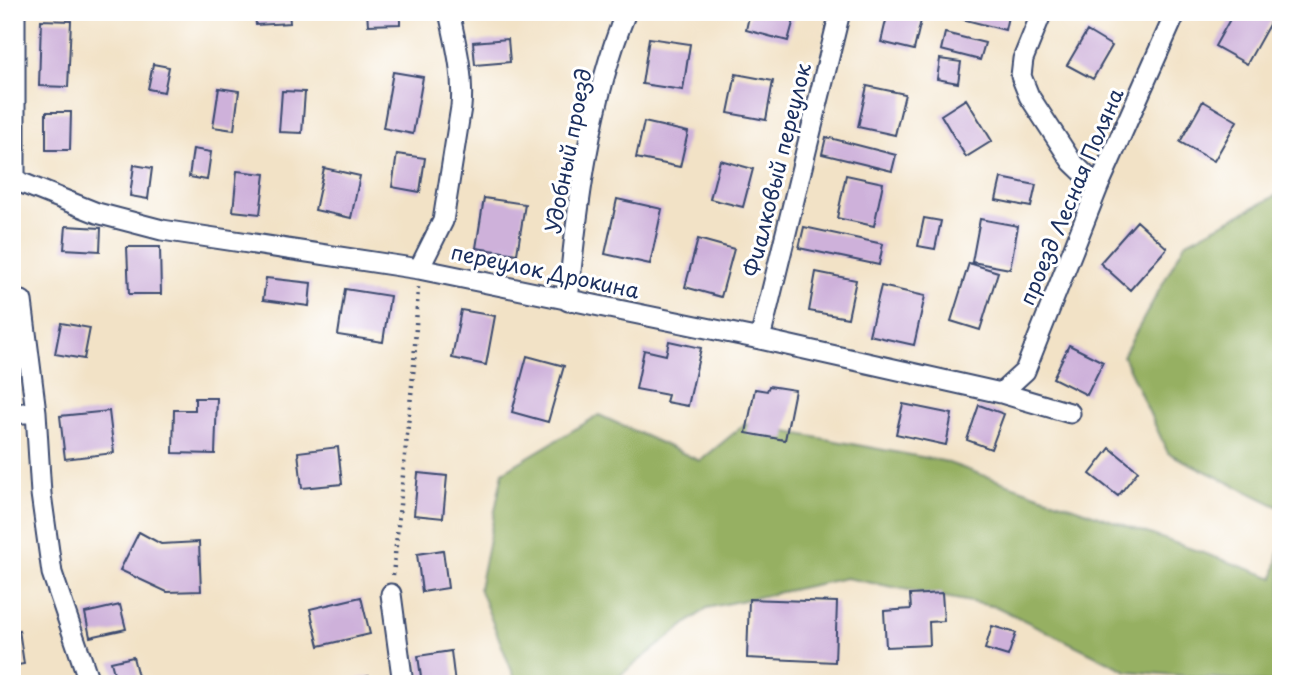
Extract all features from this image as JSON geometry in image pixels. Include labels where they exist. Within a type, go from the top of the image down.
[{"type":"street","points":[[13,179],[15,12]]},
{"type":"street","points":[[419,269],[443,221],[463,91],[449,12]]},
{"type":"street","name":"Удобный проезд","points":[[568,300],[574,236],[586,160],[626,12]]},
{"type":"street","name":"Фиалковый переулок","points":[[760,339],[840,12]]},
{"type":"street","points":[[1042,12],[1023,59],[1021,76],[1029,96],[1072,162],[1098,187]]},
{"type":"street","name":"проезд Лесная Поляна","points":[[1001,393],[1025,372],[1098,187],[1176,12]]},
{"type":"street","name":"переулок Дрокина","points":[[13,179],[63,201],[162,230],[419,269],[760,339],[1001,393],[1070,414]]},
{"type":"street","points":[[22,301],[36,412],[41,494],[52,573],[90,684]]},
{"type":"street","points":[[12,414],[36,412]]},
{"type":"street","points":[[391,594],[403,684]]},
{"type":"path","points":[[391,594],[414,365],[419,269]]},
{"type":"green space","points":[[1281,193],[1281,508],[1168,453],[1123,356],[1185,243]]},
{"type":"green space","points":[[599,415],[700,461],[745,424],[943,461],[1274,578],[1281,541],[1281,684],[1127,671],[997,607],[846,578],[707,608],[609,684],[517,684],[479,588],[503,472]]},
{"type":"building","points":[[255,12],[289,12],[290,23],[256,25]]},
{"type":"building","points":[[367,12],[400,12],[400,24],[368,25]]},
{"type":"building","points":[[750,12],[796,12],[788,41],[746,30]]},
{"type":"building","points":[[888,12],[923,12],[914,50],[881,42]]},
{"type":"building","points":[[963,12],[1009,12],[1005,30],[962,19]]},
{"type":"building","points":[[1234,12],[1276,12],[1247,64],[1215,46]]},
{"type":"building","points":[[41,20],[71,21],[68,87],[39,86]]},
{"type":"building","points":[[1087,31],[1112,46],[1093,79],[1067,65]]},
{"type":"building","points":[[945,33],[985,43],[980,60],[941,50]]},
{"type":"building","points":[[649,38],[690,44],[683,90],[642,84]]},
{"type":"building","points":[[508,39],[510,62],[475,65],[473,42]]},
{"type":"building","points":[[940,59],[961,62],[958,83],[937,79]]},
{"type":"building","points":[[153,64],[169,67],[164,92],[148,89]]},
{"type":"building","points":[[393,72],[423,77],[413,134],[383,128]]},
{"type":"building","points":[[736,74],[773,81],[766,120],[728,113]]},
{"type":"building","points":[[867,86],[905,94],[895,135],[858,127]]},
{"type":"building","points":[[219,88],[239,91],[234,130],[213,127]]},
{"type":"building","points":[[282,91],[305,92],[302,133],[279,132]]},
{"type":"building","points":[[966,99],[992,141],[966,157],[941,115]]},
{"type":"building","points":[[1203,101],[1237,121],[1214,161],[1180,142]]},
{"type":"building","points":[[46,112],[71,112],[70,150],[46,150]]},
{"type":"building","points":[[644,122],[688,132],[680,167],[636,158]]},
{"type":"building","points":[[826,137],[896,155],[892,171],[822,154]]},
{"type":"building","points":[[193,149],[211,152],[207,180],[189,177]]},
{"type":"building","points":[[397,154],[425,158],[420,192],[392,187]]},
{"type":"building","points":[[720,160],[753,169],[743,207],[710,199]]},
{"type":"building","points":[[134,165],[152,168],[148,199],[130,196]]},
{"type":"building","points":[[324,168],[360,176],[351,218],[315,210]]},
{"type":"building","points":[[237,171],[265,174],[260,214],[233,211]]},
{"type":"building","points":[[846,175],[883,183],[874,226],[837,218]]},
{"type":"building","points":[[1001,178],[1036,185],[1031,207],[996,200]]},
{"type":"building","points":[[484,198],[525,204],[517,254],[476,248]]},
{"type":"building","points":[[617,199],[662,209],[650,264],[605,254]]},
{"type":"building","points":[[924,218],[941,221],[935,249],[918,246]]},
{"type":"building","points":[[980,219],[1018,226],[1010,269],[972,262]]},
{"type":"building","points":[[1137,221],[1167,248],[1130,290],[1100,263]]},
{"type":"building","points":[[66,226],[101,228],[100,251],[64,249]]},
{"type":"building","points":[[804,227],[883,244],[879,265],[799,248]]},
{"type":"building","points":[[698,239],[734,249],[721,297],[685,287]]},
{"type":"building","points":[[127,247],[160,247],[161,294],[129,294]]},
{"type":"building","points":[[969,263],[998,272],[980,330],[951,321]]},
{"type":"building","points":[[816,272],[856,280],[848,318],[809,311]]},
{"type":"building","points":[[266,278],[311,283],[309,306],[263,300]]},
{"type":"building","points":[[881,286],[925,296],[914,345],[869,335]]},
{"type":"building","points":[[345,289],[390,296],[383,342],[338,335]]},
{"type":"building","points":[[461,310],[495,316],[486,365],[452,358]]},
{"type":"building","points":[[61,323],[90,328],[84,359],[55,354]]},
{"type":"building","points":[[669,341],[701,348],[688,406],[666,402],[668,395],[636,389],[644,350],[666,355]]},
{"type":"building","points":[[1069,345],[1103,362],[1087,395],[1053,378]]},
{"type":"building","points":[[527,356],[564,366],[548,422],[512,412]]},
{"type":"building","points":[[769,386],[795,390],[785,440],[746,433],[755,389],[767,391]]},
{"type":"building","points":[[195,398],[217,398],[215,454],[173,453],[174,410],[195,410]]},
{"type":"building","points":[[903,404],[952,414],[946,445],[896,434]]},
{"type":"building","points":[[979,405],[1004,414],[991,449],[967,440]]},
{"type":"building","points":[[109,411],[114,453],[65,459],[60,416]]},
{"type":"building","points":[[338,447],[342,484],[302,488],[298,452]]},
{"type":"building","points":[[1110,448],[1138,471],[1118,496],[1090,474]]},
{"type":"building","points":[[418,473],[447,476],[443,518],[414,515]]},
{"type":"building","points":[[139,532],[161,544],[199,542],[201,591],[167,592],[120,570]]},
{"type":"building","points":[[443,550],[448,588],[422,592],[417,554]]},
{"type":"building","points":[[942,593],[944,621],[929,622],[930,645],[886,647],[884,611],[911,609],[910,595]]},
{"type":"building","points":[[361,597],[370,634],[319,646],[310,609]]},
{"type":"building","points":[[749,599],[837,602],[835,662],[747,658]]},
{"type":"building","points":[[120,605],[126,629],[90,637],[85,613]]},
{"type":"building","points":[[992,626],[1016,633],[1008,656],[985,649]]},
{"type":"building","points":[[19,630],[24,664],[12,666],[12,631]]},
{"type":"building","points":[[451,651],[455,684],[422,684],[418,656]]},
{"type":"building","points":[[133,657],[140,684],[117,684],[111,662]]},
{"type":"building","points":[[369,676],[371,684],[341,684],[341,683]]}]
